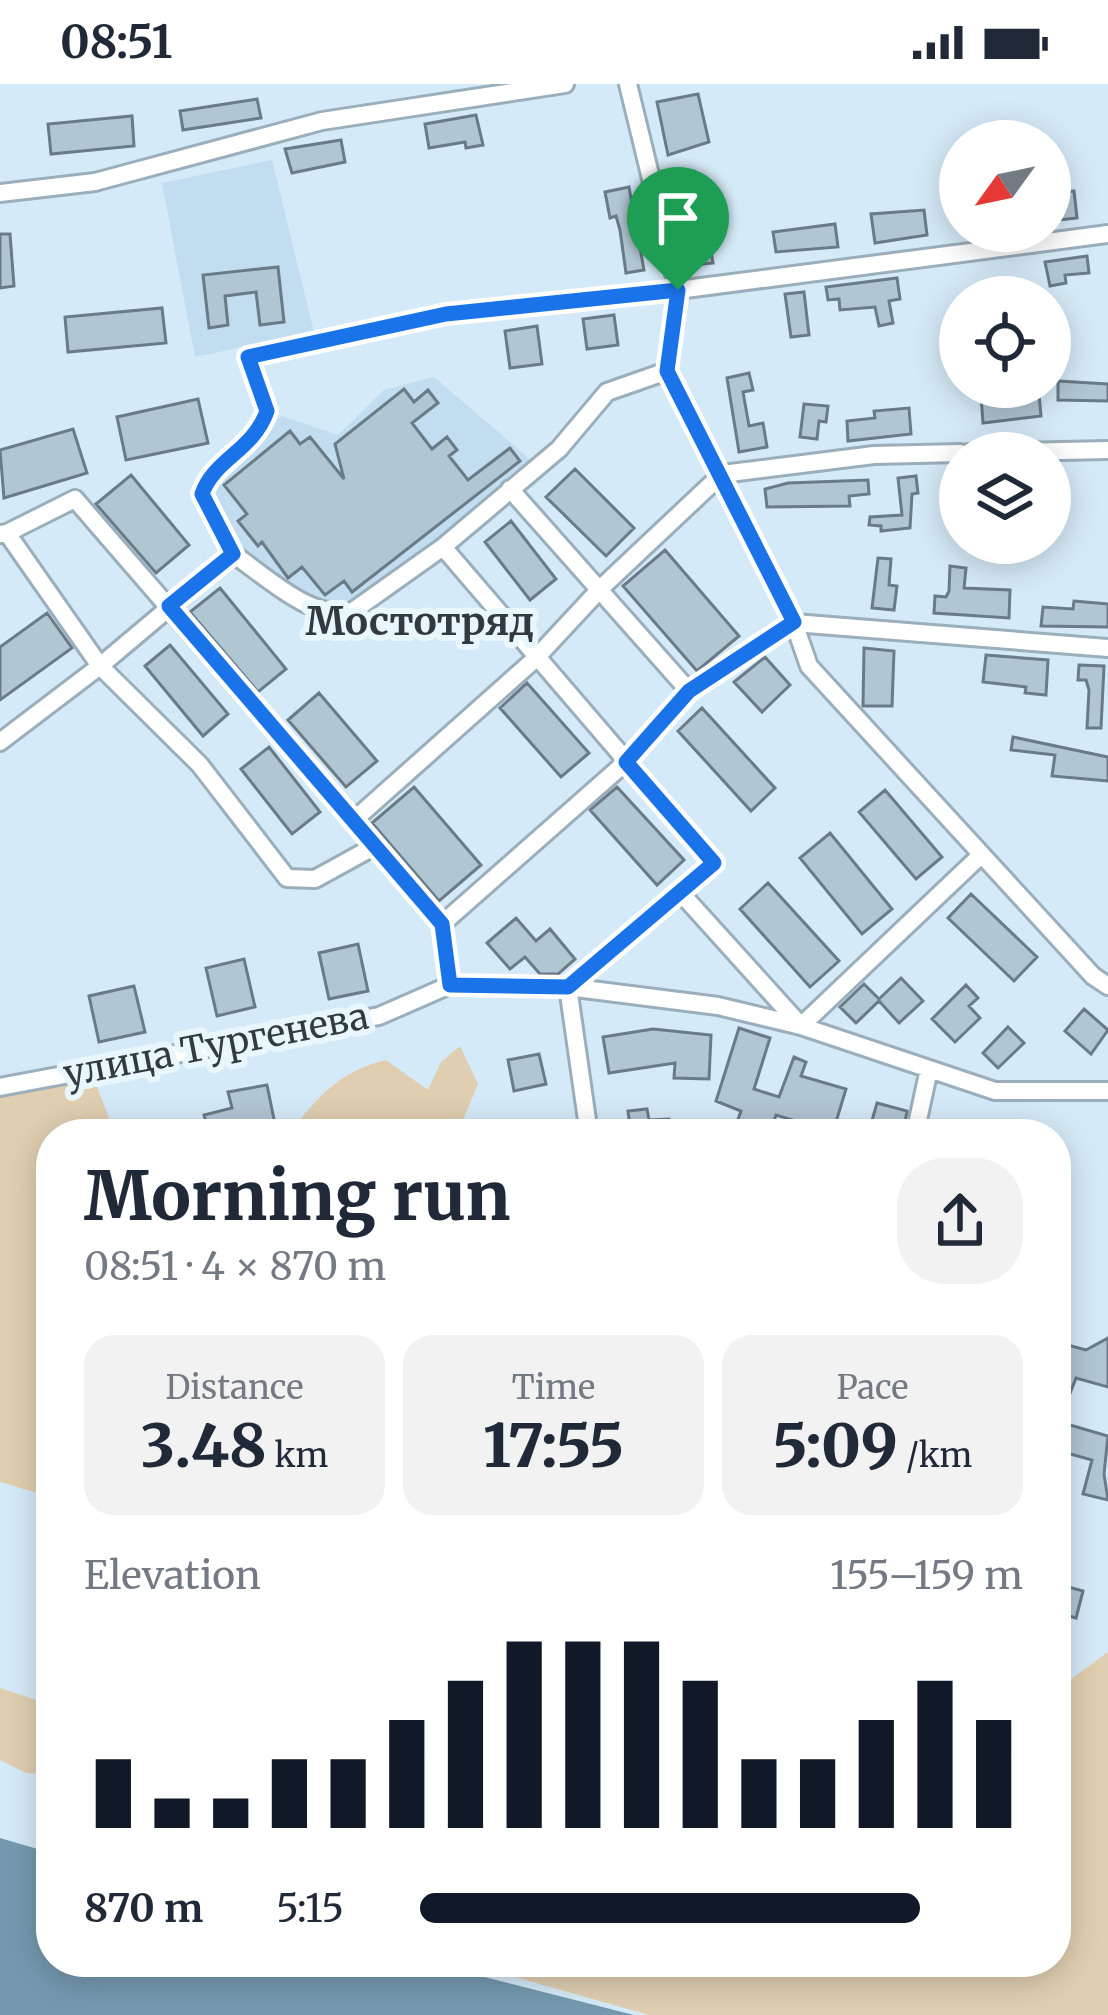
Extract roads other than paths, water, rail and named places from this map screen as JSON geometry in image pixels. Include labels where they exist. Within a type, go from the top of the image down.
[{"type":"street","points":[[0,193],[95,182],[322,122],[565,84]]},
{"type":"street","points":[[628,84],[678,290],[667,371],[794,622],[809,666],[1093,976],[1108,986]]},
{"type":"street","points":[[667,371],[607,392],[559,449],[443,547],[353,611],[338,615],[320,612],[233,554],[202,494],[208,476],[246,449],[267,411],[248,357],[446,314],[678,290],[1108,234]]},
{"type":"street","points":[[1071,451],[1108,450]]},
{"type":"street","points":[[354,820],[535,659],[602,587],[722,474],[874,455],[939,454]]},
{"type":"street","points":[[510,489],[602,587],[689,691]]},
{"type":"street","points":[[376,845],[315,879],[287,878],[200,765],[100,667],[3,533],[75,500],[376,845],[442,924],[450,985],[568,987],[718,1006],[801,1026],[995,1091],[1108,1090]]},
{"type":"street","points":[[443,547],[714,863],[568,987]]},
{"type":"street","points":[[0,742],[100,667],[233,554]]},
{"type":"street","points":[[442,924],[626,762],[689,691],[794,622],[1108,648]]},
{"type":"street","points":[[801,1026],[981,855]]},
{"type":"street","points":[[680,892],[801,1026]]},
{"type":"street","name":"улица Тургенева","points":[[0,1088],[379,1016],[450,985]]},
{"type":"street","points":[[568,987],[587,1119]]},
{"type":"street","points":[[918,1119],[929,1069]]},
{"type":"district","name":"Мостотряд","points":[[420,621]]}]
